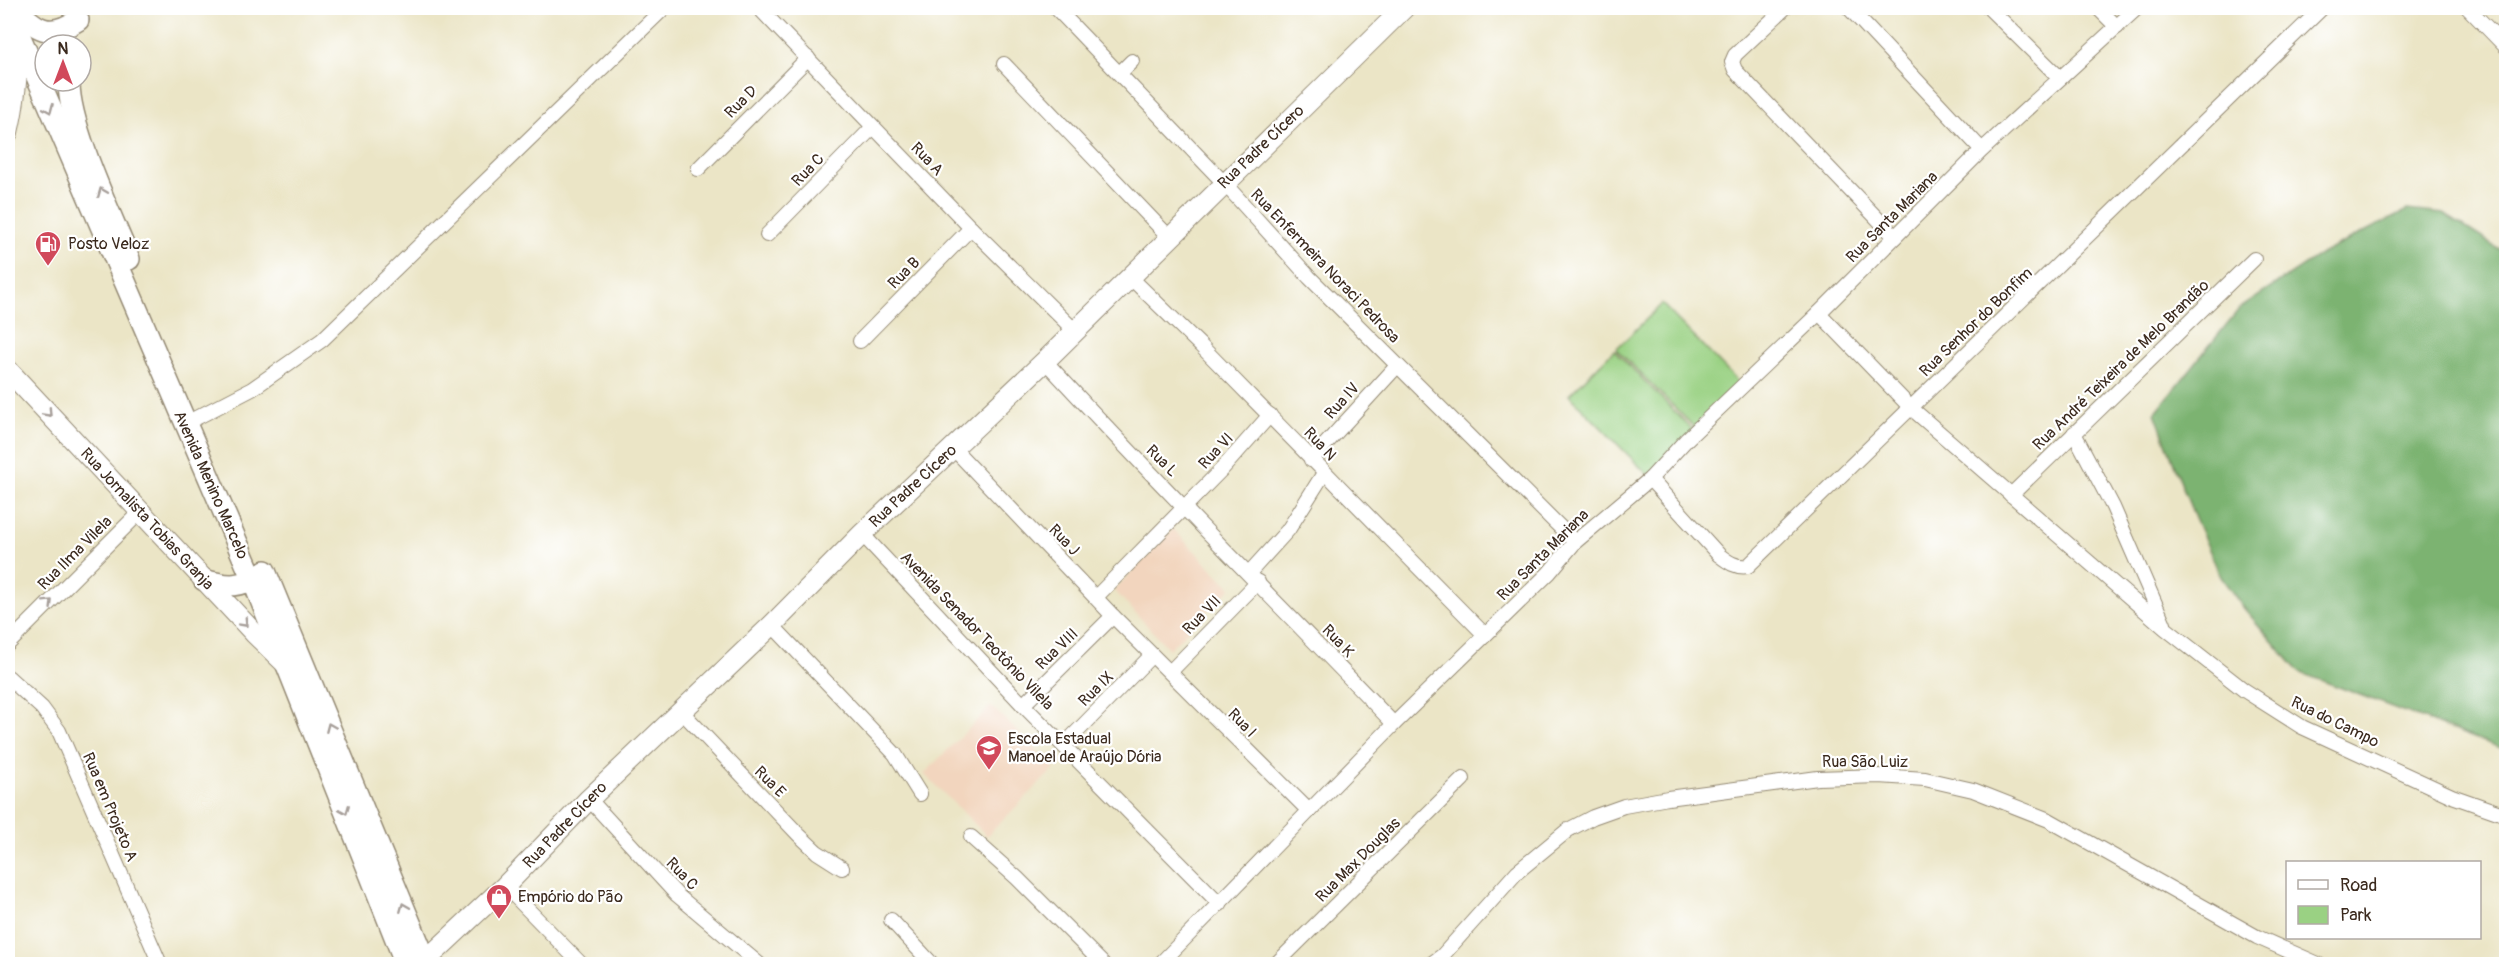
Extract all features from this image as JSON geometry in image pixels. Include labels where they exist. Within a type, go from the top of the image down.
[{"type":"main road","points":[[15,8],[35,27],[45,31],[66,28],[81,12]]},
{"type":"main road","name":"Avenida Menino Marcelo","points":[[8,9],[18,36],[259,575],[288,666],[420,964]]},
{"type":"main road","points":[[76,33],[81,12]]},
{"type":"main road","name":"Avenida Menino Marcelo","points":[[71,93],[73,110],[86,153],[420,964]]},
{"type":"main road","points":[[204,580],[234,587],[259,575]]},
{"type":"street","points":[[196,418],[252,389],[322,340],[664,8]]},
{"type":"street","name":"Rua A","points":[[759,8],[971,228],[1075,331]]},
{"type":"street","name":"Rua Enfermeira Noraci Pedrosa","points":[[1056,8],[1224,183],[1309,277],[1575,542]]},
{"type":"street","name":"Rua Padre Cícero","points":[[420,964],[505,886],[589,799],[1130,278],[1404,8]]},
{"type":"street","points":[[1785,8],[1735,55],[1732,62],[1735,70],[1895,237]]},
{"type":"street","points":[[1849,8],[1982,150]]},
{"type":"street","points":[[1989,8],[2060,78]]},
{"type":"street","points":[[2097,8],[2117,27]]},
{"type":"street","name":"Rua Santa Mariana","points":[[1160,964],[1394,724],[1549,573],[1575,542],[1650,479],[1982,150],[2137,8]]},
{"type":"street","name":"Rua Senhor do Bonfim","points":[[1650,479],[1719,555],[1729,563],[1741,567],[1748,566],[2322,8]]},
{"type":"street","points":[[2468,8],[2506,47]]},
{"type":"street","points":[[8,132],[14,109],[18,76],[18,36]]},
{"type":"street","name":"Rua D","points":[[698,169],[808,58]]},
{"type":"street","points":[[1120,73],[1132,61]]},
{"type":"street","points":[[1004,64],[1170,238]]},
{"type":"street","name":"Rua C","points":[[767,235],[873,127]]},
{"type":"street","name":"Rua B","points":[[860,341],[971,228]]},
{"type":"street","name":"Rua André Teixeira de Melo Brandão","points":[[2011,495],[2254,259]]},
{"type":"street","name":"Rua N","points":[[1130,278],[1270,415],[1324,473],[1485,635]]},
{"type":"street","name":"Rua do Campo","points":[[1820,313],[1911,408],[2165,628],[2244,690],[2302,727],[2452,796],[2506,815]]},
{"type":"street","name":"Rua L","points":[[1044,361],[1116,439],[1253,577]]},
{"type":"street","name":"Rua IV","points":[[1311,459],[1397,366]]},
{"type":"street","name":"Rua Jornalista Tobias Granja","points":[[8,370],[204,580],[288,666]]},
{"type":"street","name":"Rua VI","points":[[1185,507],[1270,415]]},
{"type":"street","name":"Rua do Campo","points":[[2074,433],[2113,507],[2165,628]]},
{"type":"street","name":"Rua J","points":[[953,448],[1152,655]]},
{"type":"street","name":"Rua VII","points":[[1170,672],[1253,577],[1288,530],[1324,473]]},
{"type":"street","points":[[1096,597],[1185,507]]},
{"type":"street","name":"Rua Ilma Vilela","points":[[8,644],[141,511]]},
{"type":"street","name":"Avenida Senador Teotônio Vilela","points":[[862,534],[1023,705],[1220,904]]},
{"type":"street","name":"Rua K","points":[[1253,577],[1394,724]]},
{"type":"street","name":"Rua VIII","points":[[1023,705],[1113,616]]},
{"type":"street","points":[[772,625],[895,754],[920,794]]},
{"type":"street","name":"Rua I","points":[[1152,655],[1309,811]]},
{"type":"street","name":"Rua IX","points":[[1064,745],[1152,655]]},
{"type":"street","name":"Rua em Projeto A","points":[[8,677],[42,708],[59,731],[160,964]]},
{"type":"street","name":"Rua E","points":[[681,711],[742,778],[799,835],[817,852],[842,868]]},
{"type":"street","name":"Rua São Luiz","points":[[1431,964],[1442,956],[1517,872],[1568,830],[1593,817],[1624,806],[1679,797],[1818,778],[1879,776],[1925,779],[1973,790],[2049,820],[2257,937],[2318,964]]},
{"type":"street","name":"Rua Max Douglas","points":[[1276,964],[1463,779]]},
{"type":"street","name":"Rua C","points":[[589,799],[677,895],[759,964]]},
{"type":"street","points":[[971,837],[1017,878],[1104,964]]},
{"type":"street","points":[[505,886],[580,964]]},
{"type":"street","points":[[891,920],[932,964]]},
{"type":"shaded area","points":[[1173,529],[1231,588],[1169,649],[1114,590]]},
{"type":"shaded area","name":"Escola Estadual Manoel de Araújo Dória","points":[[991,706],[1055,768],[987,836],[924,774]]},
{"type":"green space","points":[[2407,210],[2444,214],[2506,253],[2506,750],[2299,672],[2242,606],[2221,577],[2190,506],[2155,413],[2239,309],[2323,253]]},
{"type":"green space","points":[[1662,304],[1742,386],[1697,430],[1616,349]]},
{"type":"green space","points":[[1614,350],[1695,432],[1649,476],[1569,395]]},
{"type":"place","name":"Posto Veloz","points":[[48,267]]},
{"type":"place","name":"Escola Estadual Manoel de Araújo Dória","points":[[989,771]]},
{"type":"place","name":"Empório do Pão","points":[[499,920]]}]
